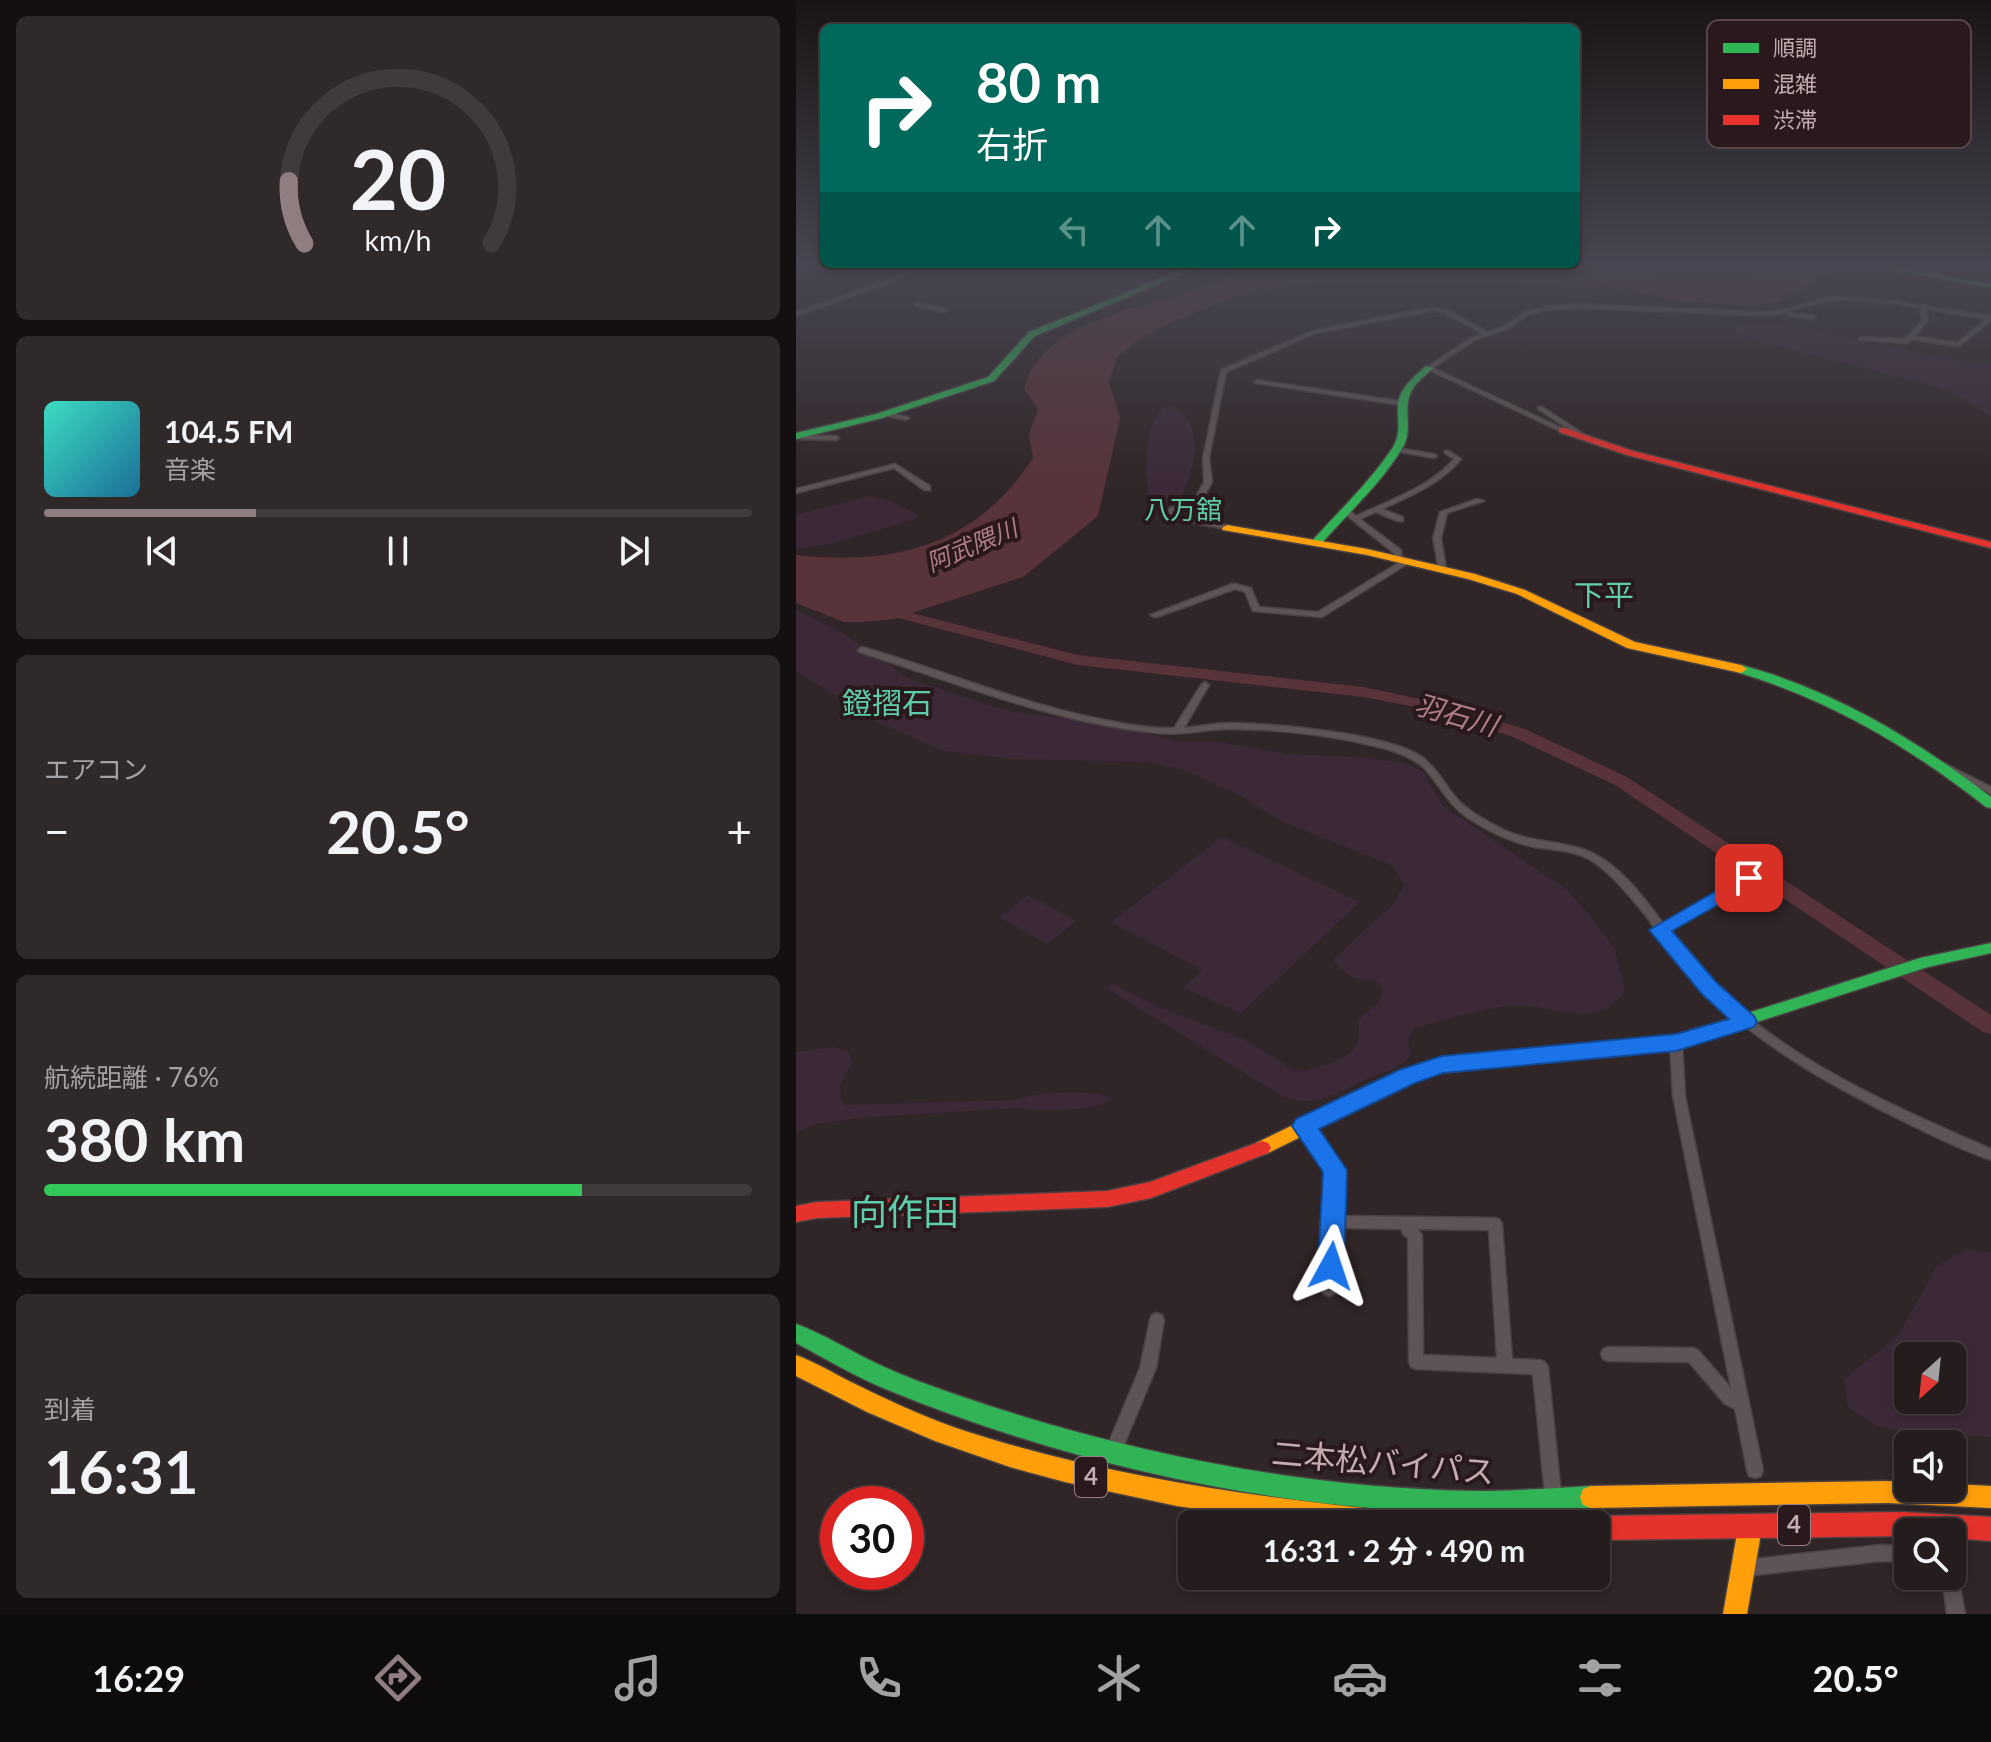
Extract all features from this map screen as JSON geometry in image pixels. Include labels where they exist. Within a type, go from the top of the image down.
[{"type":"main road","points":[[796,437],[886,414],[991,379],[1026,340]]},
{"type":"main road","points":[[1316,543],[1351,514],[1397,450],[1405,432],[1400,403],[1408,384],[1429,368]]},
{"type":"main road","points":[[1562,430],[1590,440],[1991,545]]},
{"type":"main road","points":[[1227,528],[1442,569],[1522,592],[1600,634],[1633,646],[1714,663],[1797,688],[1882,725],[1946,767],[1991,804]]},
{"type":"main road","points":[[796,1214],[817,1210],[1107,1199],[1176,1183],[1236,1161],[1407,1076],[1442,1065],[1676,1042],[1923,964],[1991,948]]},
{"type":"main road","name":"二本松バイパス","points":[[796,1333],[892,1381],[958,1407],[1029,1429],[1193,1469],[1358,1494],[1475,1502],[1645,1495],[1887,1492],[1991,1497]]},
{"type":"main road","name":"二本松バイパス","points":[[796,1365],[893,1413],[1056,1468],[1182,1496],[1269,1510]]},
{"type":"main road","name":"4","points":[[1610,1528],[1903,1524],[1991,1529]]},
{"type":"main road","points":[[1735,1614],[1748,1539]]},
{"type":"street","points":[[1227,528],[1170,516],[1173,510],[1197,502],[1208,482],[1206,458],[1223,371],[1295,340]]},
{"type":"street","points":[[1429,368],[1471,340]]},
{"type":"street","points":[[1932,340],[1958,345],[1963,340]]},
{"type":"street","points":[[1429,368],[1562,430]]},
{"type":"street","points":[[1257,382],[1400,403]]},
{"type":"street","points":[[1540,408],[1590,440]]},
{"type":"street","points":[[886,414],[906,418]]},
{"type":"street","points":[[796,437],[836,438]]},
{"type":"street","points":[[1397,450],[1434,456]]},
{"type":"street","points":[[1351,514],[1375,509],[1433,480],[1456,463],[1458,459],[1447,452]]},
{"type":"street","points":[[796,491],[899,466],[927,488]]},
{"type":"street","points":[[1442,569],[1437,538],[1444,512],[1480,501]]},
{"type":"street","points":[[1375,509],[1400,519]]},
{"type":"street","points":[[1154,615],[1235,586],[1248,590],[1256,609],[1319,615],[1403,560],[1398,552],[1351,514]]},
{"type":"street","points":[[862,650],[1040,711],[1161,731],[1232,726],[1269,730],[1355,740],[1411,754],[1432,768],[1451,799],[1468,814],[1516,839],[1578,850],[1599,861],[1620,880],[1708,987],[1746,1022],[1836,1080],[1991,1155]]},
{"type":"street","points":[[1178,730],[1205,685]]},
{"type":"street","points":[[1946,767],[1991,791]]},
{"type":"street","points":[[1660,930],[1749,878]]},
{"type":"street","points":[[1676,1042],[1679,1096],[1755,1470]]},
{"type":"street","points":[[1304,1126],[1335,1170],[1329,1290]]},
{"type":"street","points":[[1335,1218],[1346,1222],[1495,1224],[1505,1365]]},
{"type":"street","points":[[1408,1223],[1408,1230],[1415,1235],[1416,1362],[1540,1367],[1554,1500]]},
{"type":"street","points":[[1114,1448],[1148,1368],[1157,1320]]},
{"type":"street","points":[[1608,1354],[1693,1355],[1730,1399],[1743,1405]]},
{"type":"street","points":[[1745,1568],[1894,1553]]},
{"type":"street","points":[[1952,1590],[1956,1614]]},
{"type":"shaded area","points":[[1757,340],[1858,340],[1928,355],[1991,363],[1991,416],[1949,390]]},
{"type":"shaded area","points":[[1169,405],[1189,421],[1195,444],[1192,469],[1183,493],[1161,506],[1149,499],[1147,448],[1154,422]]},
{"type":"shaded area","points":[[868,496],[889,500],[918,515],[915,519],[835,543],[796,549],[796,515]]},
{"type":"shaded area","points":[[796,610],[840,631],[910,679],[1008,711],[1119,725],[1178,742],[1219,742],[1288,754],[1356,757],[1404,763],[1423,771],[1443,806],[1566,889],[1615,949],[1625,992],[1613,1004],[1585,1014],[1510,1006],[1414,1028],[1408,1039],[1411,1055],[1397,1067],[1317,1100],[1284,1097],[1106,988],[1113,984],[1157,1006],[1245,1040],[1295,1071],[1335,1061],[1348,1054],[1357,1044],[1358,1020],[1378,1003],[1383,988],[1378,982],[1347,974],[1333,960],[1395,902],[1404,885],[1393,866],[1283,822],[1237,794],[1184,770],[1145,762],[1013,759],[941,750],[877,722],[796,671]]},
{"type":"shaded area","points":[[1222,837],[1360,902],[1241,1013],[1184,988],[1202,970],[1111,922]]},
{"type":"shaded area","points":[[1028,895],[1076,921],[1047,944],[999,917]]},
{"type":"shaded area","points":[[834,1047],[849,1052],[852,1063],[840,1085],[842,1102],[846,1105],[1014,1100],[1064,1093],[1092,1093],[1113,1098],[1095,1106],[1067,1110],[1016,1108],[871,1117],[815,1124],[796,1133],[796,1052]]},
{"type":"shaded area","points":[[1966,1249],[1991,1252],[1991,1437],[1966,1435],[1966,1430],[1896,1430],[1875,1425],[1848,1407],[1844,1379],[1899,1335],[1936,1267]]},
{"type":"water","name":"阿武隈川","points":[[1062,340],[1139,340],[1117,357],[1109,383],[1120,418],[1098,516],[1023,577],[893,619],[844,622],[796,603],[796,555],[867,557],[931,543],[959,530],[1011,488],[1033,458],[1029,434],[1038,409],[1024,389],[1035,364]]},
{"type":"waterway","name":"羽石川","points":[[880,609],[1078,660],[1363,692],[1428,705],[1519,733],[1621,781],[1991,1026]]},
{"type":"traffic: fast","points":[[796,436],[879,416],[991,379],[1026,340]]},
{"type":"traffic: fast","points":[[1316,543],[1397,448],[1405,427],[1403,402],[1406,392],[1429,368]]},
{"type":"traffic: fast","points":[[1741,669],[1809,692],[1873,723],[1933,761],[1991,804]]},
{"type":"traffic: fast","points":[[1559,1052],[1676,1042],[1926,962],[1991,948]]},
{"type":"traffic: fast","points":[[796,1333],[882,1377],[962,1407],[1033,1430],[1179,1468],[1254,1482],[1402,1499],[1490,1502],[1591,1497]]},
{"type":"traffic: slow","points":[[1227,528],[1367,552],[1471,576],[1521,592],[1631,645],[1741,669]]},
{"type":"traffic: slow","points":[[1262,1148],[1424,1069],[1559,1052]]},
{"type":"traffic: slow","points":[[796,1365],[935,1431],[1010,1456],[1121,1484],[1282,1510]]},
{"type":"traffic: slow","points":[[1591,1497],[1887,1492],[1991,1497]]},
{"type":"traffic: slow","points":[[1735,1614],[1748,1539]]},
{"type":"traffic: jam","points":[[1562,430],[1630,453],[1991,545]]},
{"type":"traffic: jam","points":[[796,1214],[817,1210],[1107,1199],[1151,1190],[1262,1148]]},
{"type":"traffic: jam","points":[[1610,1528],[1903,1524],[1991,1529]]},
{"type":"district","name":"八万舘","points":[[1183,510]]},
{"type":"district","name":"下平","points":[[1604,596]]},
{"type":"district","name":"鐙摺石","points":[[887,704]]},
{"type":"district","name":"向作田","points":[[905,1212]]},
{"type":"route","points":[[1331,1266],[1335,1170],[1304,1126],[1424,1069],[1491,1058],[1646,1047],[1676,1042],[1746,1022],[1708,987],[1660,930],[1749,878]]}]
